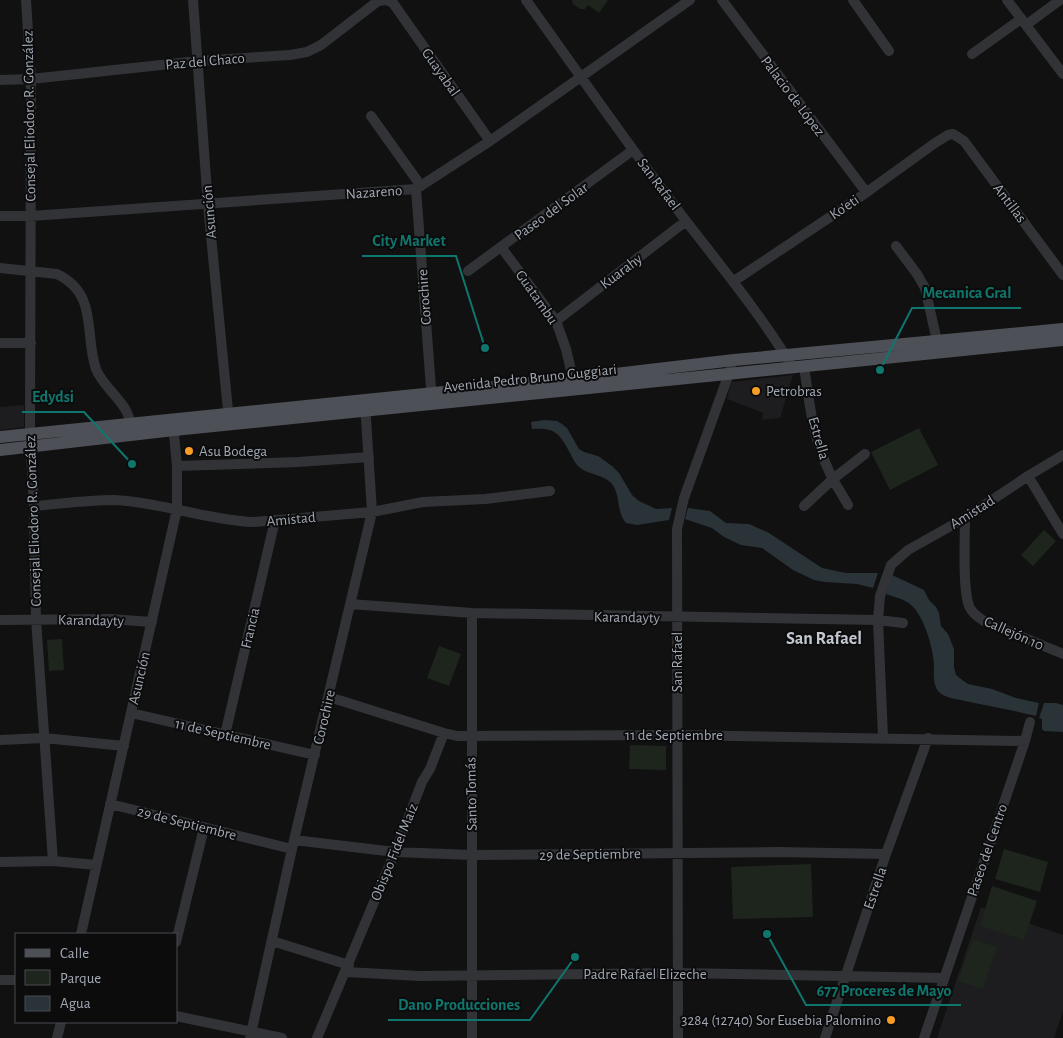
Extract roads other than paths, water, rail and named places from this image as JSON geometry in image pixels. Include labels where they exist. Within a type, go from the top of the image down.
[{"type":"main road","name":"Avenida Pedro Bruno Guggiari","points":[[432,399],[573,379],[734,360],[1063,329]]},
{"type":"main road","name":"Avenida Pedro Bruno Guggiari","points":[[0,450],[173,425],[229,419],[432,399],[729,374],[1063,340]]},
{"type":"main road","name":"Avenida Pedro Bruno Guggiari","points":[[0,437],[131,424],[173,425]]},
{"type":"street","name":"Consejal Eliodoro R. González","points":[[26,0],[32,79],[30,434],[34,506],[36,619],[53,861]]},
{"type":"street","name":"Asunción","points":[[193,0],[208,205],[229,419]]},
{"type":"street","name":"Paz del Chaco","points":[[0,80],[32,79],[198,61],[290,55],[307,52],[321,45],[378,1],[386,0],[393,3]]},
{"type":"street","name":"San Rafael","points":[[526,0],[633,150],[734,281],[786,355],[799,367]]},
{"type":"street","name":"Nazareno","points":[[0,216],[32,216],[208,205],[418,188],[490,142],[690,0]]},
{"type":"street","name":"Palacio de López","points":[[722,0],[866,192]]},
{"type":"street","points":[[853,0],[889,51]]},
{"type":"street","points":[[1007,0],[1063,74]]},
{"type":"street","points":[[972,54],[1060,0]]},
{"type":"street","name":"Guayabal","points":[[393,3],[490,142]]},
{"type":"street","points":[[372,116],[418,188]]},
{"type":"street","name":"Ko'eti","points":[[734,281],[935,143],[953,134]]},
{"type":"street","name":"Antillas","points":[[953,134],[964,141],[1063,275]]},
{"type":"street","name":"Paseo del Solar","points":[[468,271],[633,150]]},
{"type":"street","name":"Corochire","points":[[418,188],[432,399]]},
{"type":"street","name":"Kuarahy","points":[[556,321],[686,221]]},
{"type":"street","points":[[896,246],[925,288],[937,341]]},
{"type":"street","name":"Guatambu","points":[[502,247],[556,321],[566,348],[573,379]]},
{"type":"street","points":[[0,268],[57,274],[65,278],[81,297],[89,318],[96,369],[121,403],[131,424]]},
{"type":"street","points":[[0,343],[31,343]]},
{"type":"street","name":"San Rafael","points":[[678,1038],[677,529],[684,498],[734,360]]},
{"type":"street","name":"Estrella","points":[[799,367],[821,451],[833,479],[848,504]]},
{"type":"street","name":"Corochire","points":[[250,1034],[372,512],[366,405]]},
{"type":"street","name":"Asunción","points":[[81,933],[177,509],[177,466],[173,425]]},
{"type":"street","points":[[804,506],[833,479],[865,454]]},
{"type":"street","name":"Amistad","points":[[878,620],[880,596],[887,573],[899,556],[964,518],[1063,455]]},
{"type":"street","points":[[177,466],[305,462],[369,457]]},
{"type":"street","points":[[1028,476],[1063,534]]},
{"type":"street","name":"Amistad","points":[[34,506],[115,500],[177,509],[234,522],[253,522],[372,512],[423,502],[485,499],[550,491]]},
{"type":"street","name":"Callejón 10","points":[[964,518],[966,594],[971,610],[984,621],[1063,654]]},
{"type":"street","name":"Francia","points":[[225,736],[275,520]]},
{"type":"street","name":"Karandayty","points":[[350,604],[472,613],[878,620],[903,623]]},
{"type":"street","name":"Santo Tomás","points":[[472,613],[472,1038]]},
{"type":"street","name":"Karandayty","points":[[0,620],[110,619],[152,622]]},
{"type":"street","points":[[878,620],[883,737]]},
{"type":"street","name":"11 de Septiembre","points":[[329,697],[444,733],[471,736],[677,734],[1025,741]]},
{"type":"street","name":"11 de Septiembre","points":[[131,713],[225,736],[315,755]]},
{"type":"street","name":"Paseo del Centro","points":[[924,1038],[1030,722]]},
{"type":"street","name":"Obispo Fidel Maíz","points":[[317,1038],[444,733]]},
{"type":"street","points":[[0,740],[44,738],[124,746]]},
{"type":"street","name":"Estrella","points":[[825,1038],[886,854],[928,738]]},
{"type":"street","name":"29 de Septiembre","points":[[110,804],[204,828],[293,844],[395,852],[472,855],[677,852],[886,854]]},
{"type":"street","points":[[178,934],[204,828]]},
{"type":"street","points":[[0,862],[53,861],[96,865]]},
{"type":"street","name":"Padre Rafael Elizeche","points":[[272,941],[347,968],[420,976],[678,973],[944,978]]},
{"type":"street","points":[[0,980],[15,980]]},
{"type":"street","points":[[178,1016],[250,1034],[282,1038]]},
{"type":"street","points":[[57,1038],[61,1023]]},
{"type":"water","points":[[557,421],[562,424],[567,428],[579,449],[598,456],[612,466],[619,473],[632,495],[639,501],[656,509],[672,508],[669,520],[637,525],[626,523],[621,514],[615,489],[609,481],[578,466],[556,433],[546,429],[532,429],[531,422]]},
{"type":"water","points":[[688,508],[710,511],[726,523],[749,524],[769,533],[822,568],[846,573],[878,573],[873,588],[857,584],[814,580],[793,570],[762,548],[741,545],[724,537],[712,528],[685,519]]},
{"type":"water","points":[[892,575],[924,590],[929,600],[936,607],[941,626],[948,634],[954,649],[956,675],[968,684],[1039,703],[1036,716],[952,698],[940,693],[935,683],[932,648],[918,613],[902,599],[886,594]]},
{"type":"water","points":[[1044,703],[1063,705],[1063,732],[1044,731],[1042,729],[1042,719],[1039,718]]},
{"type":"place","name":"City Market","points":[[485,348]]},
{"type":"place","name":"Mecanica Gral","points":[[880,370]]},
{"type":"place","name":"Petrobras","points":[[756,391]]},
{"type":"place","name":"Asu Bodega","points":[[189,451]]},
{"type":"place","name":"Edydsi","points":[[132,464]]},
{"type":"place","name":"677 Proceres de Mayo","points":[[767,934]]},
{"type":"place","name":"Dano Producciones","points":[[575,957]]},
{"type":"place","name":"3284 (12740) Sor Eusebia Palomino","points":[[891,1020]]},
{"type":"district","name":"San Rafael","points":[[824,638]]}]
